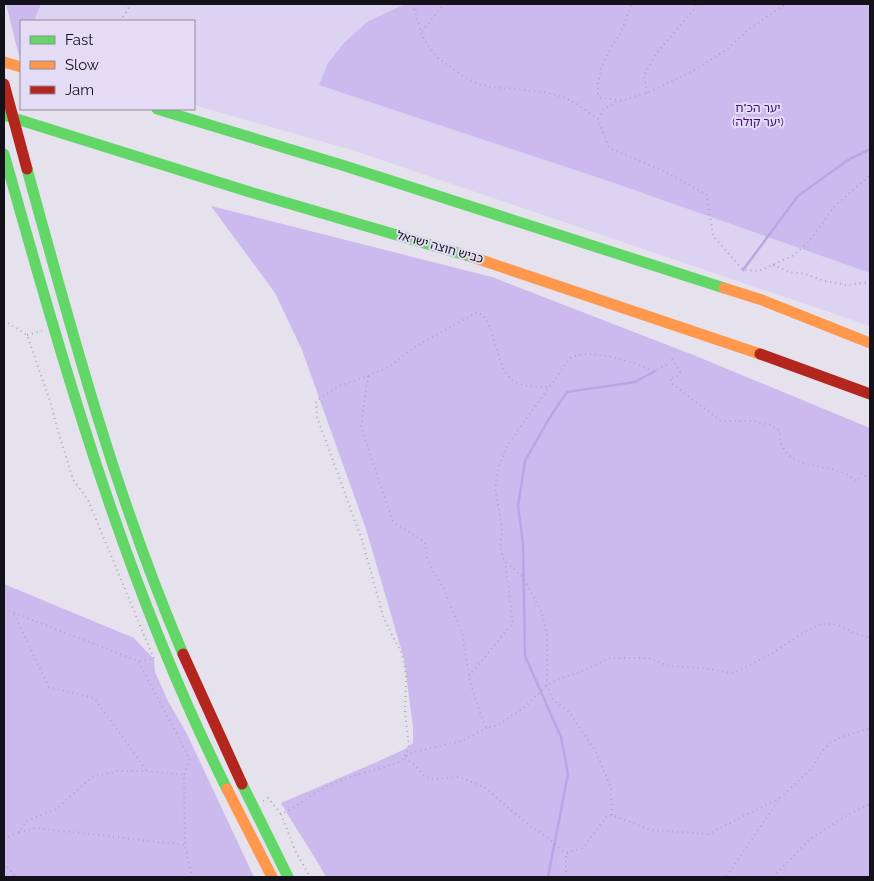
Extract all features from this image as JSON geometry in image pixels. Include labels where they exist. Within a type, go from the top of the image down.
[{"type":"main road","points":[[4,62],[20,67]]},
{"type":"main road","points":[[4,84],[102,435],[157,594],[224,750],[288,877]]},
{"type":"main road","points":[[160,110],[345,166],[762,300],[870,343]]},
{"type":"main road","name":"כביש חוצה ישראל","points":[[4,116],[253,193],[499,264],[779,360],[870,394]]},
{"type":"main road","points":[[5,158],[54,328],[113,514],[144,598],[218,772],[272,877]]},
{"type":"path","points":[[123,16],[131,4]]},
{"type":"path","points":[[413,4],[421,32],[428,47],[438,58],[466,78],[478,84],[491,87],[545,92],[563,97],[577,104],[598,120],[609,148],[666,172],[707,195],[713,236],[744,270],[759,270],[792,256],[807,244],[834,207],[870,175]]},
{"type":"path","points":[[421,32],[444,4]]},
{"type":"path","points":[[623,101],[602,98],[598,94],[598,83],[602,66],[621,32],[632,4]]},
{"type":"path","points":[[647,93],[644,75],[656,54],[695,8],[696,4]]},
{"type":"path","points":[[598,120],[603,110],[616,102],[647,93],[692,72],[720,54],[748,30],[785,4]]},
{"type":"path","points":[[773,264],[788,272],[805,274],[825,281],[847,285],[870,282]]},
{"type":"path","points":[[404,758],[410,746],[404,713],[406,675],[402,654],[384,620],[362,540],[317,417],[316,401],[339,386],[390,366],[416,346],[478,312],[487,318],[506,375],[519,385],[549,388]]},
{"type":"path","points":[[4,320],[27,335],[50,400],[73,479],[88,500],[154,659],[138,661],[4,609]]},
{"type":"path","points":[[27,335],[54,328]]},
{"type":"path","points":[[469,676],[513,623],[504,560],[500,547],[502,528],[496,487],[499,466],[507,446],[572,356],[590,355],[615,358],[655,371],[668,364]]},
{"type":"path","points":[[672,359],[680,372],[676,378],[671,377],[671,383],[720,421],[753,421],[770,425],[779,430],[782,446],[790,455],[805,464],[821,466],[845,473],[857,481],[861,474],[870,478]]},
{"type":"path","points":[[368,376],[361,426],[392,522],[425,542],[427,558],[434,573],[444,587],[462,633],[469,676],[484,724],[487,728]]},
{"type":"path","points":[[504,560],[523,577],[542,613],[547,635],[547,685],[553,700],[570,713],[596,752],[612,788],[612,815]]},
{"type":"path","points":[[13,612],[49,687],[94,698],[148,771]]},
{"type":"path","points":[[281,814],[293,810],[329,785],[397,763],[414,752],[462,741],[498,724],[526,706],[547,685],[610,658],[648,658],[669,666],[702,668],[734,673],[773,653],[820,624],[837,625],[870,638]]},
{"type":"path","points":[[138,661],[190,759],[184,774],[185,845],[192,877]]},
{"type":"path","points":[[726,877],[780,798],[812,768],[824,750],[841,737],[870,728]]},
{"type":"path","points":[[404,758],[414,764],[421,773],[430,779],[459,777],[484,787],[531,828],[546,836],[566,853],[566,877]]},
{"type":"path","points":[[19,832],[27,821],[56,809],[92,777],[118,771],[184,774]]},
{"type":"path","points":[[251,806],[268,798],[281,814],[295,850],[310,877]]},
{"type":"path","points":[[566,853],[584,848],[607,816],[612,815],[651,830],[708,834],[780,798]]},
{"type":"path","points":[[774,877],[810,838],[870,804]]},
{"type":"path","points":[[4,839],[19,832],[37,828],[185,845]]},
{"type":"path","points":[[4,863],[18,877]]},
{"type":"shaded area","points":[[41,4],[406,4],[614,183],[870,273],[870,326],[352,150],[195,105],[195,20],[34,20]]},
{"type":"green space","points":[[6,4],[41,4],[34,20],[20,20],[19,56]]},
{"type":"green space","name":"יער הכ\"ח (יער קולה)","points":[[405,4],[870,4],[870,273],[614,183],[319,85],[328,63],[344,43],[367,22]]},
{"type":"green space","points":[[211,206],[492,277],[696,356],[870,428],[870,877],[326,877],[281,803],[379,761],[405,749],[413,743],[413,727],[404,659],[366,529],[302,350],[275,293]]},
{"type":"green space","points":[[4,584],[134,638],[154,659],[155,672],[168,701],[187,734],[254,877],[4,877]]},
{"type":"waterway","points":[[743,270],[798,196],[848,160],[870,149]]},
{"type":"waterway","points":[[548,877],[568,774],[561,737],[525,656],[523,544],[518,506],[525,461],[550,417],[567,392],[635,382],[655,371]]},
{"type":"traffic: fast","points":[[160,110],[345,166],[724,288]]},
{"type":"traffic: fast","points":[[4,115],[253,193],[472,257]]},
{"type":"traffic: fast","points":[[4,154],[50,316],[100,477],[128,557],[191,713],[227,789]]},
{"type":"traffic: fast","points":[[27,169],[78,353],[116,475],[159,595],[183,654]]},
{"type":"traffic: fast","points":[[242,784],[288,877]]},
{"type":"traffic: slow","points":[[4,62],[20,67]]},
{"type":"traffic: slow","points":[[472,257],[760,354]]},
{"type":"traffic: slow","points":[[724,288],[762,300],[870,343]]},
{"type":"traffic: slow","points":[[227,789],[272,877]]},
{"type":"traffic: jam","points":[[4,84],[27,169]]},
{"type":"traffic: jam","points":[[760,354],[870,394]]},
{"type":"traffic: jam","points":[[183,654],[242,784]]}]
